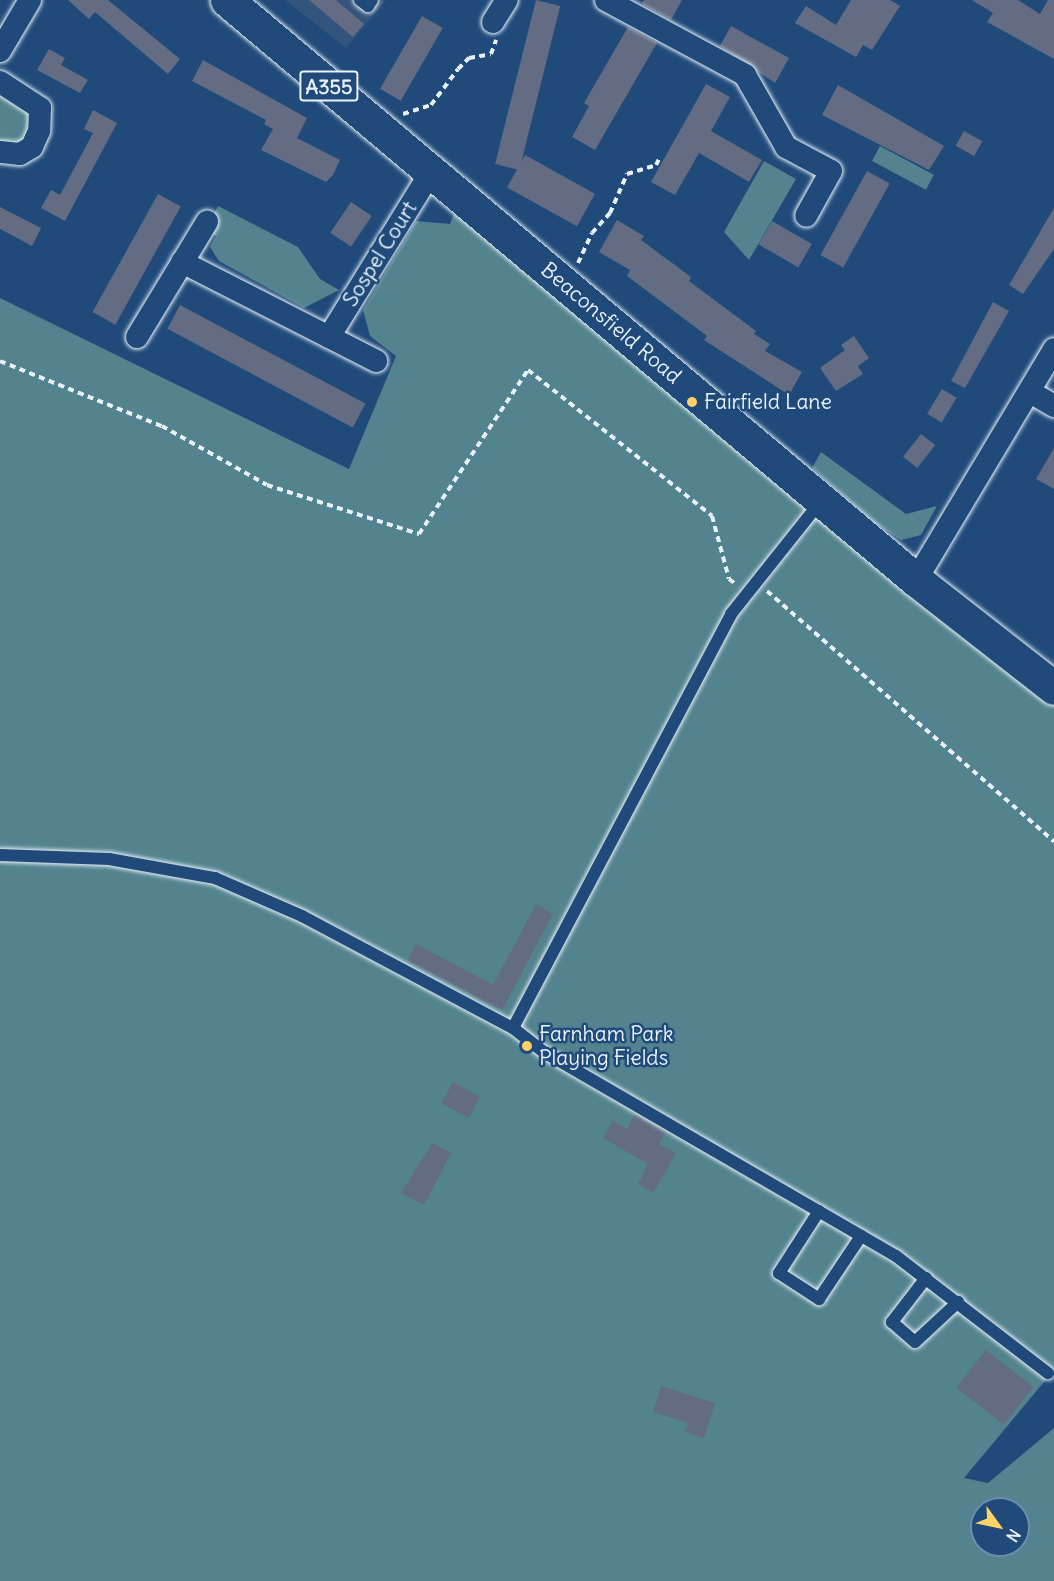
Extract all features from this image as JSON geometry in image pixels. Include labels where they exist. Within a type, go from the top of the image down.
[{"type":"main road","name":"Beaconsfield Road","points":[[226,0],[916,580],[1054,688]]},
{"type":"street","points":[[0,51],[30,0]]},
{"type":"street","points":[[494,22],[507,0]]},
{"type":"street","points":[[621,4],[745,75],[786,147],[831,171],[806,216]]},
{"type":"street","points":[[0,82],[40,108],[39,131],[32,147],[20,154],[0,152]]},
{"type":"street","name":"Sospel Court","points":[[328,337],[431,172]]},
{"type":"street","points":[[137,337],[207,222]]},
{"type":"street","points":[[182,262],[376,361]]},
{"type":"street","points":[[916,580],[1054,349]]},
{"type":"street","points":[[1029,392],[1054,406]]},
{"type":"lane","points":[[360,0],[368,6],[372,0]]},
{"type":"lane","points":[[513,1028],[731,614],[823,500]]},
{"type":"lane","points":[[0,855],[109,860],[215,878],[302,916],[513,1028],[544,1052],[861,1236],[926,1278],[1048,1373]]},
{"type":"lane","points":[[819,1211],[779,1274],[819,1299],[861,1236]]},
{"type":"lane","points":[[926,1278],[892,1322],[915,1342],[958,1302]]},
{"type":"path","points":[[373,123],[431,105],[469,58],[491,54],[497,42],[494,22]]},
{"type":"path","points":[[567,287],[627,174],[656,165],[659,159]]},
{"type":"path","points":[[0,361],[162,426],[267,484],[419,534],[528,370],[712,516],[729,579],[748,592]]},
{"type":"path","points":[[757,582],[1054,841]]},
{"type":"shaded area","points":[[287,0],[386,0],[346,48],[286,1]]},
{"type":"green space","points":[[0,94],[27,111],[31,119],[31,132],[20,147],[0,144]]},
{"type":"green space","points":[[880,146],[934,175],[926,190],[872,161]]},
{"type":"green space","points":[[764,161],[796,179],[749,260],[724,232]]},
{"type":"green space","points":[[218,206],[298,247],[320,279],[339,290],[304,308],[219,261],[210,247],[216,236],[205,230]]},
{"type":"green space","name":"Farnham Park Playing Fields","points":[[456,208],[1054,702],[1054,1370],[964,1478],[988,1483],[1054,1428],[1054,1581],[0,1581],[0,298],[349,469],[396,356],[370,336],[363,310],[416,221],[450,224]]},
{"type":"green space","points":[[821,452],[906,514],[937,506],[921,535],[901,540],[875,523],[812,468]]},
{"type":"building","points":[[68,0],[108,0],[180,59],[168,74],[95,12],[89,19]]},
{"type":"building","points":[[309,0],[336,0],[364,24],[353,37]]},
{"type":"building","points":[[536,0],[560,6],[519,170],[495,164]]},
{"type":"building","points":[[644,0],[682,0],[671,20],[642,4]]},
{"type":"building","points":[[851,0],[890,0],[900,6],[872,50],[863,45],[856,57],[795,23],[806,6],[836,25]]},
{"type":"building","points":[[972,0],[1018,0],[1040,14],[1048,0],[1054,0],[1054,59],[987,22],[993,13]]},
{"type":"building","points":[[422,16],[443,28],[401,101],[380,89]]},
{"type":"building","points":[[731,26],[789,58],[775,83],[720,46]]},
{"type":"building","points":[[628,27],[657,43],[595,150],[572,137],[589,106],[584,103]]},
{"type":"building","points":[[49,49],[65,58],[61,65],[88,80],[80,93],[37,70]]},
{"type":"building","points":[[203,60],[307,118],[297,138],[340,160],[333,175],[326,182],[261,150],[273,129],[264,124],[266,120],[192,81]]},
{"type":"building","points":[[706,84],[730,97],[711,131],[762,160],[749,182],[699,153],[675,195],[651,182]]},
{"type":"building","points":[[838,85],[944,146],[929,170],[822,115]]},
{"type":"building","points":[[93,110],[117,123],[65,221],[41,208],[51,190],[60,195],[93,133],[84,129]]},
{"type":"building","points":[[964,131],[982,141],[974,156],[956,146]]},
{"type":"building","points":[[525,155],[595,194],[577,226],[507,187]]},
{"type":"building","points":[[867,171],[890,184],[843,268],[820,255]]},
{"type":"building","points":[[158,194],[181,207],[115,325],[93,312]]},
{"type":"building","points":[[351,202],[372,216],[351,247],[330,233]]},
{"type":"building","points":[[0,207],[41,228],[32,246],[0,229]]},
{"type":"building","points":[[1054,208],[1054,249],[1023,294],[1009,285]]},
{"type":"building","points":[[617,220],[644,236],[641,240],[691,277],[689,281],[756,331],[754,334],[770,344],[765,351],[802,372],[789,395],[704,340],[707,336],[627,276],[630,270],[599,252]]},
{"type":"building","points":[[772,221],[812,244],[798,267],[758,244]]},
{"type":"building","points":[[993,302],[1009,311],[965,388],[951,381]]},
{"type":"building","points":[[180,305],[365,404],[353,427],[167,329]]},
{"type":"building","points":[[854,336],[869,358],[858,366],[863,374],[836,391],[820,368],[845,350],[841,345]]},
{"type":"building","points":[[942,389],[957,398],[942,423],[927,414]]},
{"type":"building","points":[[921,434],[935,445],[917,468],[903,457]]},
{"type":"building","points":[[1054,448],[1054,489],[1036,479]]},
{"type":"building","points":[[536,904],[553,914],[502,1010],[407,960],[416,944],[493,985]]},
{"type":"building","points":[[453,1082],[480,1097],[468,1118],[441,1103]]},
{"type":"building","points":[[635,1114],[666,1132],[659,1144],[676,1153],[653,1193],[638,1184],[648,1164],[603,1138],[613,1121],[627,1129]]},
{"type":"building","points":[[432,1143],[451,1153],[424,1205],[401,1193]]},
{"type":"building","points":[[986,1350],[1033,1387],[1004,1425],[956,1388]]},
{"type":"building","points":[[661,1386],[715,1403],[704,1438],[685,1432],[689,1423],[653,1412]]},
{"type":"place","name":"Fairfield Lane","points":[[692,402]]},
{"type":"place","name":"Farnham Park Playing Fields","points":[[527,1046]]}]
